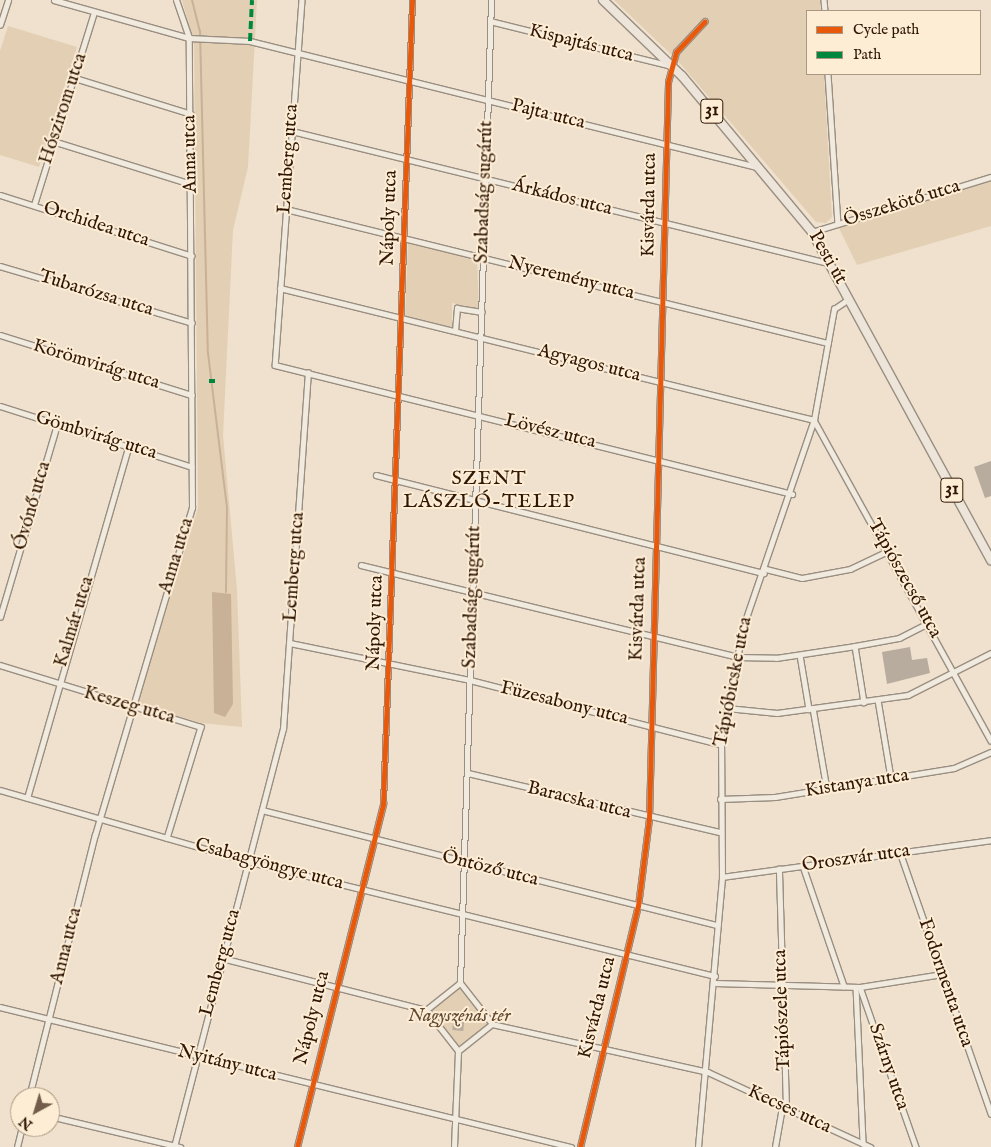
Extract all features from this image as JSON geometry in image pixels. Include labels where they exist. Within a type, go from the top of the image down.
[{"type":"main road","name":"Pesti út","points":[[603,0],[672,66],[760,167],[812,232],[832,264],[991,560]]},
{"type":"street","points":[[0,25],[8,0]]},
{"type":"street","name":"Pajta utca","points":[[54,0],[190,38],[205,36],[298,52],[760,167]]},
{"type":"street","name":"Anna utca","points":[[32,1087],[131,707],[192,508],[190,38],[176,0]]},
{"type":"street","name":"Lemberg utca","points":[[176,1147],[196,1057],[283,729],[308,373],[281,368],[274,361],[302,0]]},
{"type":"street","name":"Nápoly utca","points":[[297,1147],[383,804],[390,664],[412,0]]},
{"type":"street","name":"Szabadság sugárút","points":[[460,983],[464,913],[490,0]]},
{"type":"street","name":"Hószirom utca","points":[[34,205],[94,12]]},
{"type":"street","points":[[672,66],[676,52],[704,21]]},
{"type":"street","name":"Kispajtás utca","points":[[490,22],[672,66]]},
{"type":"street","name":"Kisvárda utca","points":[[580,1147],[638,906],[649,819],[657,545],[659,381],[667,144],[672,66]]},
{"type":"street","points":[[828,75],[838,224]]},
{"type":"street","points":[[75,78],[191,114]]},
{"type":"street","name":"Árkádos utca","points":[[292,131],[832,264]]},
{"type":"street","points":[[53,141],[191,184]]},
{"type":"street","name":"Összekötő utca","points":[[812,232],[991,177]]},
{"type":"street","name":"Orchidea utca","points":[[0,195],[192,256]]},
{"type":"street","name":"Nyeremény utca","points":[[286,209],[828,343]]},
{"type":"street","name":"Tubarózsa utca","points":[[0,266],[192,323]]},
{"type":"street","points":[[280,288],[455,331],[457,308],[482,312]]},
{"type":"street","name":"Tápióbicske utca","points":[[698,1147],[708,1072],[722,878],[720,744],[747,614],[765,571],[792,494],[814,420],[834,309],[850,298]]},
{"type":"street","name":"Agyagos utca","points":[[455,331],[814,420]]},
{"type":"street","name":"Körömvirág utca","points":[[0,335],[192,395]]},
{"type":"street","name":"Lövész utca","points":[[308,373],[657,458],[792,494]]},
{"type":"street","name":"Gömbvirág utca","points":[[0,406],[192,467]]},
{"type":"street","name":"Tápiószecső utca","points":[[814,420],[991,740]]},
{"type":"street","name":"Óvónő utca","points":[[0,617],[57,424]]},
{"type":"street","name":"Kalmár utca","points":[[27,798],[56,685],[128,446]]},
{"type":"street","points":[[376,476],[765,571],[802,578],[850,569],[888,551]]},
{"type":"street","points":[[361,565],[653,635],[737,658],[800,655],[855,646],[899,638],[928,624]]},
{"type":"street","name":"Füzesabony utca","points":[[290,643],[470,680],[720,744]]},
{"type":"street","points":[[855,646],[864,702]]},
{"type":"street","points":[[727,708],[761,713],[811,709],[878,700],[922,691],[991,652]]},
{"type":"street","points":[[800,655],[827,789]]},
{"type":"street","name":"Keszeg utca","points":[[0,665],[56,685],[201,727],[167,838]]},
{"type":"street","points":[[878,700],[891,778]]},
{"type":"street","name":"Kistanya utca","points":[[720,799],[827,789],[954,768],[991,752]]},
{"type":"street","name":"Baracska utca","points":[[468,773],[649,819],[720,832]]},
{"type":"street","name":"Csabagyöngye utca","points":[[0,790],[102,821],[247,861],[627,952],[715,976]]},
{"type":"street","name":"Öntöző utca","points":[[262,810],[465,864],[718,925]]},
{"type":"street","name":"Oroszvár utca","points":[[722,878],[991,840]]},
{"type":"street","name":"Fodormenta utca","points":[[900,852],[991,1114]]},
{"type":"street","points":[[803,866],[844,986]]},
{"type":"street","name":"Tápiószele utca","points":[[775,1147],[781,1113],[786,1108],[779,870]]},
{"type":"street","points":[[222,958],[426,1010],[458,1051],[454,1147]]},
{"type":"street","points":[[715,983],[858,987],[942,974]]},
{"type":"street","points":[[426,1010],[460,983],[492,1024],[458,1051]]},
{"type":"street","points":[[858,987],[863,1144]]},
{"type":"street","name":"Szárny utca","points":[[858,987],[916,1147]]},
{"type":"street","name":"Nyitány utca","points":[[0,1006],[196,1057],[456,1118],[570,1147]]},
{"type":"street","name":"Kecses utca","points":[[492,1024],[603,1051],[708,1072],[870,1147]]},
{"type":"street","points":[[60,1118],[176,1147]]},
{"type":"street","points":[[854,1147],[855,1140]]},
{"type":"green space","points":[[182,0],[257,0],[248,167],[233,230],[223,435],[237,590],[242,727],[201,723],[137,704],[198,508],[194,45]]},
{"type":"green space","points":[[614,0],[820,0],[821,10],[806,10],[806,75],[824,75],[832,217],[826,223],[816,222],[678,61]]},
{"type":"green space","points":[[8,26],[77,47],[39,167],[0,155],[0,51]]},
{"type":"green space","points":[[991,180],[991,226],[857,265],[839,228]]},
{"type":"green space","points":[[408,242],[477,259],[479,309],[452,303],[452,327],[405,318]]},
{"type":"green space","name":"Nagyszénás tér","points":[[460,983],[492,1024],[458,1050],[426,1009]]},
{"type":"shaded area","points":[[212,592],[231,594],[233,704],[225,717],[214,713]]},
{"type":"building","points":[[991,461],[991,496],[985,498],[974,467]]},
{"type":"building","points":[[910,647],[912,660],[927,658],[930,673],[887,684],[882,652]]},
{"type":"building","points":[[454,1011],[465,1012],[463,1031],[452,1030]]},
{"type":"waterway","points":[[192,0],[200,31],[208,353],[227,507],[226,592]]},
{"type":"marked path","points":[[250,41],[252,0]]},
{"type":"marked path","points":[[209,381],[215,381]]},
{"type":"cycle path","points":[[297,1147],[383,804],[412,0]]},
{"type":"cycle path","points":[[580,1147],[638,906],[649,819],[668,82],[676,52],[705,21]]},
{"type":"district","name":"SZENT LÁSZLÓ-TELEP","points":[[489,490]]}]
